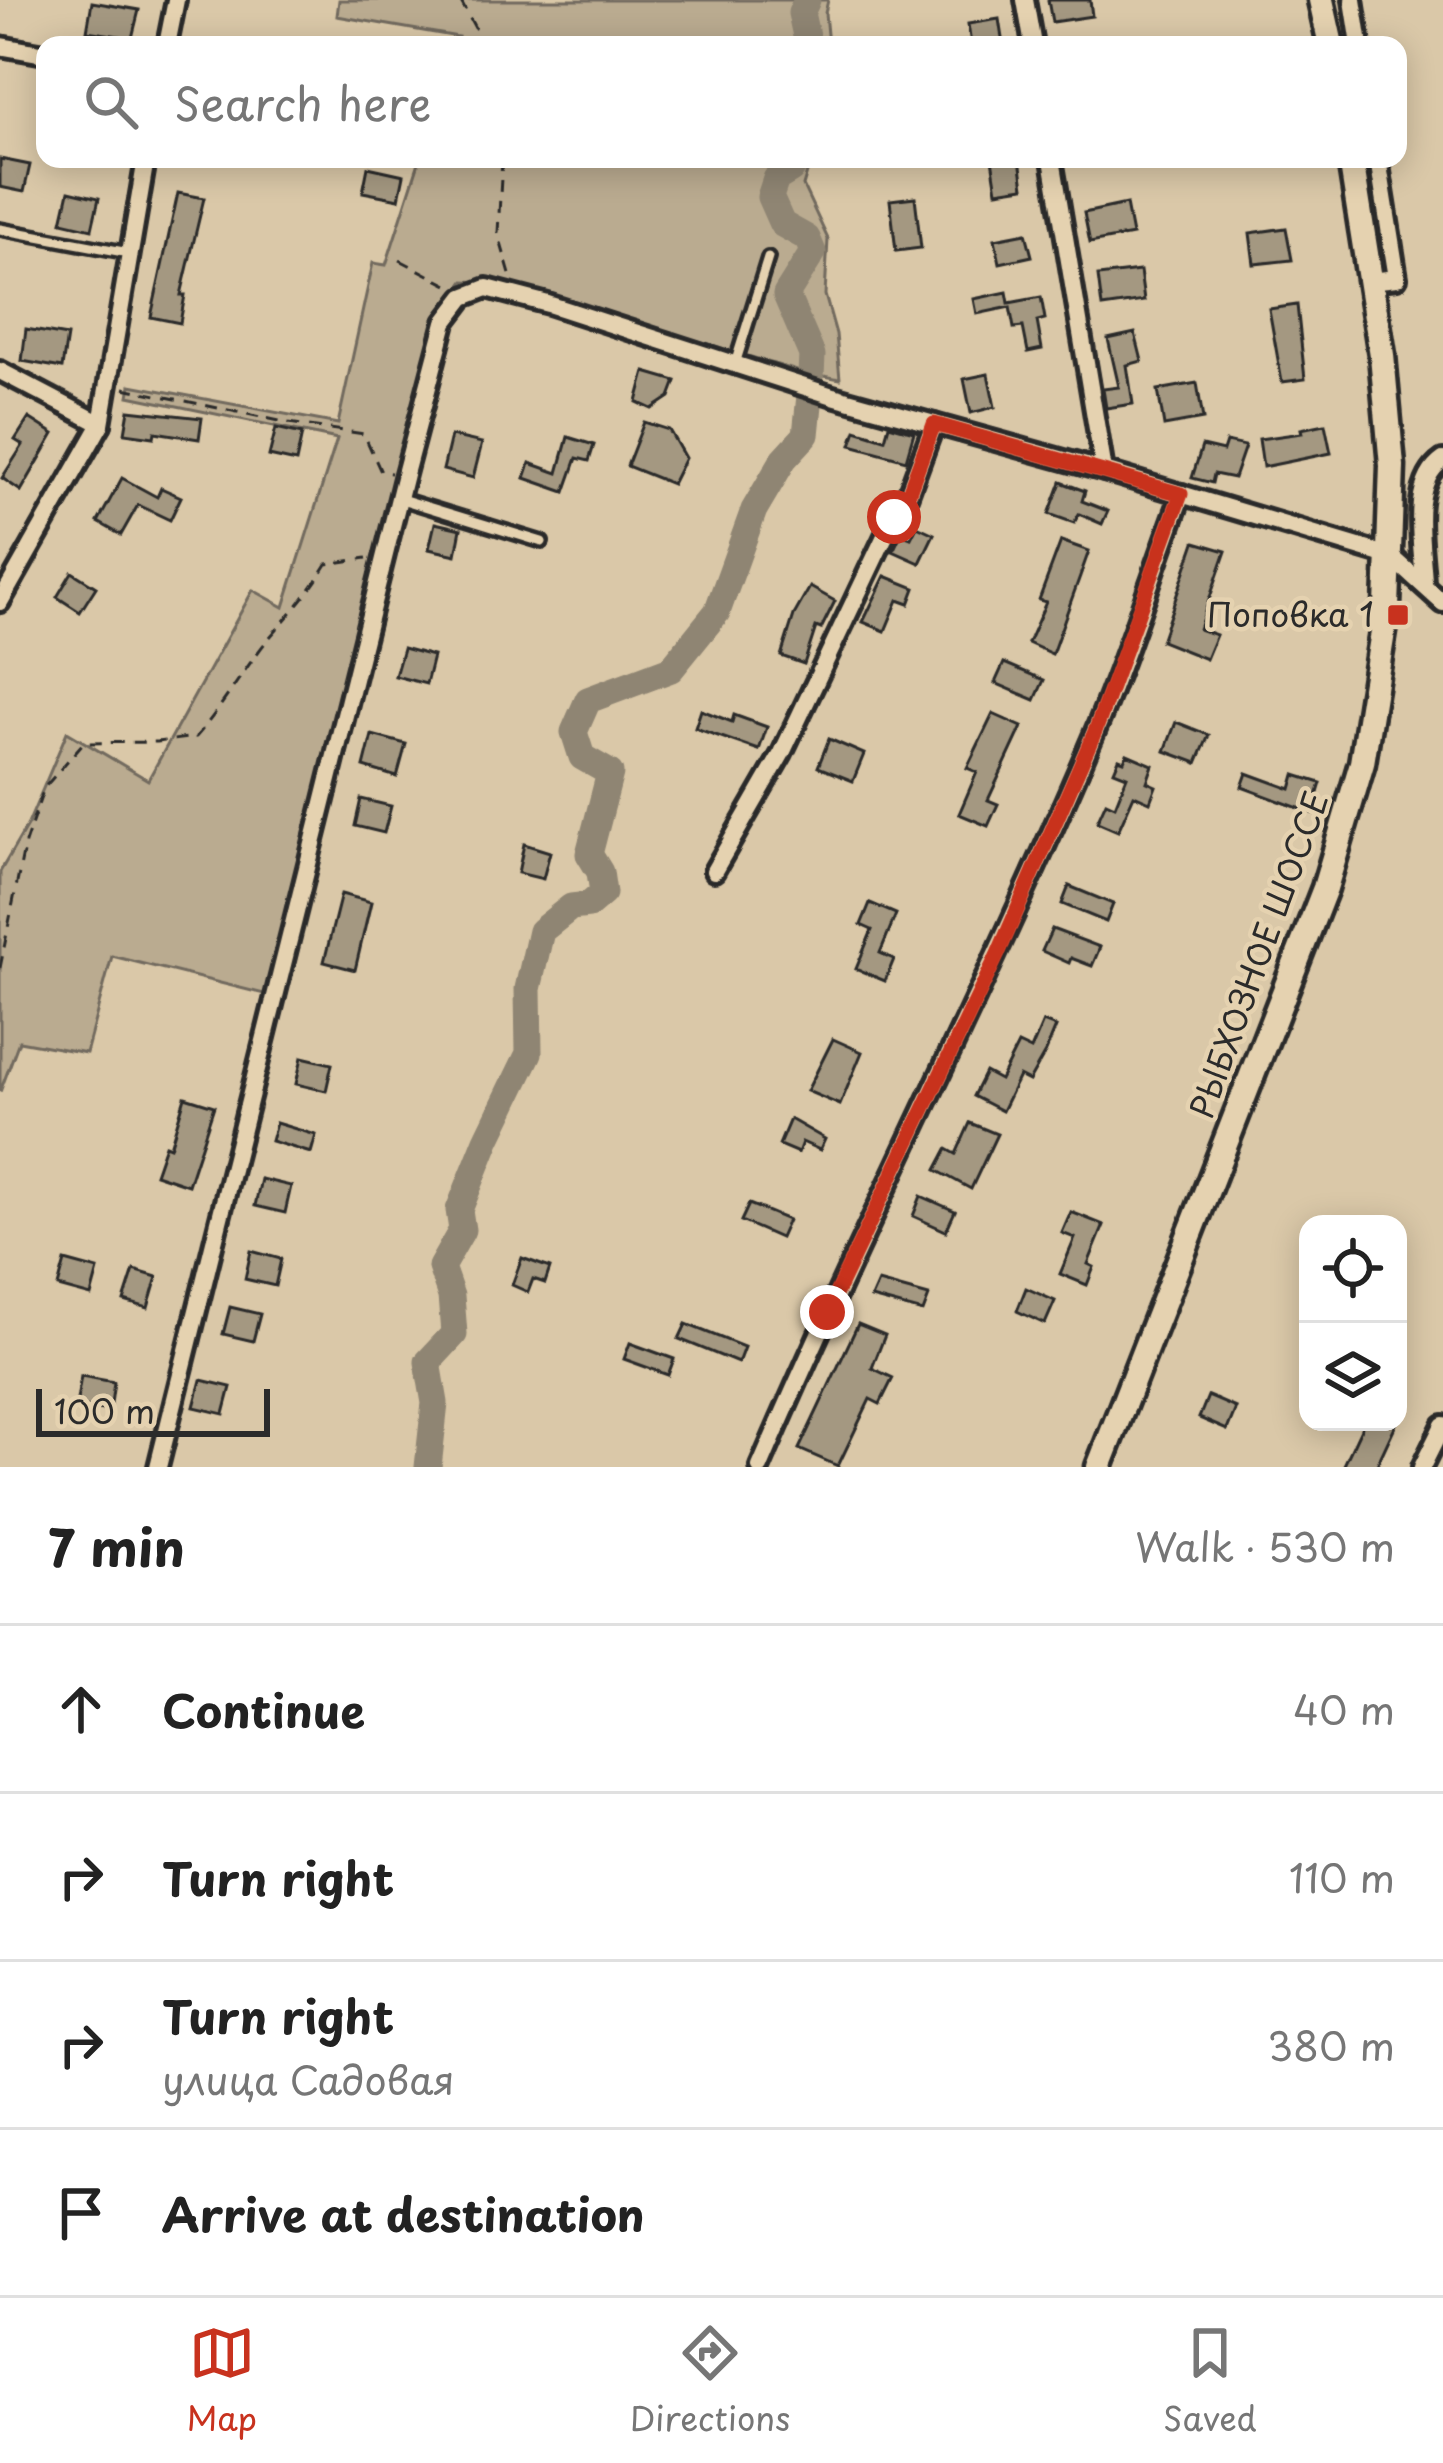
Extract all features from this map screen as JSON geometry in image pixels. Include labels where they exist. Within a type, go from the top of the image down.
[{"type":"street","points":[[169,36],[176,0]]},
{"type":"street","points":[[1025,0],[1031,36]]},
{"type":"street","points":[[1321,0],[1328,36]]},
{"type":"street","points":[[1353,0],[1359,36]]},
{"type":"street","points":[[0,46],[36,52]]},
{"type":"street","points":[[0,602],[6,579],[101,424],[144,168]]},
{"type":"street","points":[[1054,168],[1104,471]]},
{"type":"street","name":"РЫБХОЗНОЕ ШОССЕ","points":[[1099,1467],[1343,837],[1362,763],[1392,557],[1391,444],[1352,168]]},
{"type":"street","points":[[1370,281],[1397,278],[1379,168]]},
{"type":"street","points":[[158,1467],[398,498],[445,322],[464,297],[487,288],[548,304],[934,424],[1392,557],[1443,603]]},
{"type":"street","points":[[0,371],[101,424]]},
{"type":"street","points":[[714,871],[782,753],[894,517],[903,508],[934,424]]},
{"type":"street","points":[[1424,584],[1421,490],[1427,474],[1443,460]]},
{"type":"street","points":[[760,1467],[827,1312],[998,954],[1096,729],[1181,494]]},
{"type":"street","points":[[1423,536],[1443,542]]},
{"type":"street","points":[[1422,1467],[1443,1425]]},
{"type":"lane","points":[[0,230],[129,253]]},
{"type":"lane","points":[[735,364],[768,258]]},
{"type":"lane","points":[[398,498],[542,542]]},
{"type":"path","points":[[460,0],[479,36]]},
{"type":"path","points":[[502,168],[498,233],[516,297]]},
{"type":"path","points":[[400,260],[464,297]]},
{"type":"path","points":[[107,384],[364,434],[381,472],[405,473]]},
{"type":"path","points":[[0,968],[26,843],[44,788],[82,743],[196,736],[267,640],[304,602],[327,565],[365,557],[382,564]]},
{"type":"shaded area","points":[[339,0],[828,0],[827,36],[452,36],[337,16]]},
{"type":"shaded area","points":[[417,168],[808,168],[803,186],[828,239],[825,295],[836,334],[840,379],[797,371],[507,283],[464,281],[432,338],[268,995],[112,956],[86,1053],[19,1041],[0,1092],[0,872],[28,824],[67,732],[148,780],[253,590],[284,607],[337,439],[129,396],[131,385],[338,424],[373,263],[386,265]]},
{"type":"building","points":[[1048,0],[1090,0],[1092,16],[1052,22]]},
{"type":"building","points":[[92,2],[139,10],[132,36],[87,31]]},
{"type":"building","points":[[999,19],[1002,36],[970,36],[968,24]]},
{"type":"building","points":[[0,159],[30,165],[24,192],[0,187]]},
{"type":"building","points":[[368,168],[404,175],[399,199],[363,192]]},
{"type":"building","points":[[993,168],[1021,168],[1024,187],[997,191]]},
{"type":"building","points":[[69,191],[99,198],[92,229],[62,222]]},
{"type":"building","points":[[178,193],[204,198],[181,295],[185,295],[180,323],[151,317]]},
{"type":"building","points":[[915,197],[921,248],[896,251],[890,200]]},
{"type":"building","points":[[1126,204],[1132,235],[1090,243],[1084,213]]},
{"type":"building","points":[[1286,228],[1292,260],[1254,264],[1250,233]]},
{"type":"building","points":[[1026,233],[1032,256],[1000,263],[995,239]]},
{"type":"building","points":[[1140,271],[1144,301],[1102,307],[1098,276]]},
{"type":"building","points":[[1007,292],[1009,303],[1041,297],[1045,319],[1037,321],[1042,349],[1028,352],[1023,327],[1014,328],[1010,307],[977,314],[974,299]]},
{"type":"building","points":[[1297,305],[1305,379],[1282,382],[1269,309]]},
{"type":"building","points":[[26,329],[67,336],[62,368],[22,361]]},
{"type":"building","points":[[1135,333],[1142,361],[1127,365],[1133,404],[1106,408],[1103,389],[1119,387],[1108,339]]},
{"type":"building","points":[[645,372],[676,381],[670,397],[652,409],[637,402]]},
{"type":"building","points":[[988,374],[995,407],[971,413],[964,379]]},
{"type":"building","points":[[1197,383],[1203,419],[1164,426],[1158,390]]},
{"type":"building","points":[[129,410],[202,418],[199,439],[125,433]]},
{"type":"building","points":[[29,418],[54,434],[21,491],[2,478],[23,445],[15,440]]},
{"type":"building","points":[[644,422],[669,430],[685,458],[672,484],[627,466]]},
{"type":"building","points":[[1325,424],[1331,453],[1263,467],[1259,439],[1302,433],[1301,429]]},
{"type":"building","points":[[889,425],[914,432],[906,460],[851,445],[856,430],[885,439]]},
{"type":"building","points":[[276,428],[302,434],[296,462],[269,456]]},
{"type":"building","points":[[451,436],[482,443],[473,478],[443,470]]},
{"type":"building","points":[[568,437],[594,445],[589,461],[577,458],[565,492],[525,478],[530,463],[558,473]]},
{"type":"building","points":[[1226,442],[1245,446],[1234,478],[1214,474],[1212,483],[1192,478],[1202,446],[1223,451]]},
{"type":"building","points":[[122,478],[157,497],[161,488],[181,497],[170,520],[138,505],[121,535],[98,522]]},
{"type":"building","points":[[1061,482],[1085,491],[1082,501],[1108,511],[1102,524],[1079,514],[1074,523],[1049,514]]},
{"type":"building","points":[[435,523],[461,529],[456,555],[429,549]]},
{"type":"building","points":[[917,526],[934,534],[920,563],[893,551],[901,534],[911,538]]},
{"type":"building","points":[[1061,541],[1089,551],[1052,654],[1028,643],[1046,602],[1039,600]]},
{"type":"building","points":[[1195,542],[1226,551],[1199,629],[1216,635],[1206,659],[1161,641]]},
{"type":"building","points":[[72,572],[96,587],[80,612],[57,597]]},
{"type":"building","points":[[885,576],[915,588],[909,604],[898,600],[885,631],[863,622]]},
{"type":"building","points":[[810,587],[835,601],[821,629],[816,627],[804,664],[781,656],[794,615]]},
{"type":"building","points":[[403,648],[433,656],[426,684],[395,676]]},
{"type":"building","points":[[1004,663],[1044,680],[1035,700],[995,683]]},
{"type":"building","points":[[701,710],[732,722],[734,715],[767,727],[759,750],[695,728]]},
{"type":"building","points":[[993,714],[1022,727],[988,800],[998,804],[988,826],[959,814],[977,772],[967,768]]},
{"type":"building","points":[[1176,722],[1209,735],[1197,763],[1165,751]]},
{"type":"building","points":[[372,735],[406,744],[397,777],[364,767]]},
{"type":"building","points":[[829,739],[864,754],[853,781],[818,767]]},
{"type":"building","points":[[1127,754],[1153,765],[1147,782],[1156,786],[1150,802],[1134,795],[1118,831],[1097,822],[1106,802],[1115,806],[1127,776],[1114,771]]},
{"type":"building","points":[[1247,773],[1291,789],[1295,775],[1321,783],[1312,813],[1242,787]]},
{"type":"building","points":[[361,799],[391,806],[384,833],[355,826]]},
{"type":"building","points":[[524,844],[550,852],[543,879],[518,873]]},
{"type":"building","points":[[1069,886],[1113,904],[1106,922],[1062,904]]},
{"type":"building","points":[[341,894],[371,902],[355,970],[324,962]]},
{"type":"building","points":[[870,903],[896,914],[880,953],[894,959],[885,981],[856,969],[872,930],[861,925]]},
{"type":"building","points":[[1052,929],[1100,947],[1092,966],[1071,958],[1069,963],[1042,951]]},
{"type":"building","points":[[1043,1022],[1056,1027],[1046,1051],[1029,1081],[1019,1076],[1002,1111],[973,1096],[985,1072],[1000,1080],[1018,1044],[1031,1050]]},
{"type":"building","points":[[833,1039],[862,1052],[840,1105],[807,1091]]},
{"type":"building","points":[[302,1057],[332,1064],[326,1091],[296,1084]]},
{"type":"building","points":[[185,1097],[214,1106],[188,1185],[155,1174],[165,1145],[170,1147]]},
{"type":"building","points":[[790,1119],[825,1139],[820,1150],[802,1142],[798,1153],[779,1145]]},
{"type":"building","points":[[276,1123],[316,1135],[311,1153],[271,1141]]},
{"type":"building","points":[[970,1123],[997,1134],[971,1189],[936,1170],[947,1149],[956,1154]]},
{"type":"building","points":[[261,1179],[291,1186],[285,1213],[255,1206]]},
{"type":"building","points":[[921,1196],[955,1211],[946,1231],[913,1216]]},
{"type":"building","points":[[749,1204],[788,1220],[780,1238],[741,1221]]},
{"type":"building","points":[[1071,1212],[1104,1225],[1088,1264],[1094,1267],[1087,1285],[1060,1274],[1075,1238],[1062,1233]]},
{"type":"building","points":[[251,1251],[281,1259],[275,1286],[245,1279]]},
{"type":"building","points":[[522,1258],[550,1268],[545,1283],[533,1279],[528,1292],[512,1285]]},
{"type":"building","points":[[65,1261],[98,1270],[91,1296],[58,1287]]},
{"type":"building","points":[[134,1270],[157,1277],[148,1308],[124,1301]]},
{"type":"building","points":[[878,1282],[929,1296],[923,1312],[871,1298]]},
{"type":"building","points":[[1026,1288],[1055,1301],[1045,1324],[1017,1311]]},
{"type":"building","points":[[230,1307],[260,1314],[253,1341],[223,1334]]},
{"type":"building","points":[[686,1324],[744,1347],[738,1363],[679,1339]]},
{"type":"building","points":[[858,1324],[885,1335],[872,1368],[893,1378],[880,1404],[870,1399],[838,1466],[799,1449]]},
{"type":"building","points":[[630,1343],[674,1359],[668,1375],[624,1359]]},
{"type":"building","points":[[81,1376],[114,1382],[110,1411],[76,1406]]},
{"type":"building","points":[[201,1380],[231,1387],[224,1414],[194,1407]]},
{"type":"building","points":[[1208,1396],[1236,1408],[1227,1430],[1199,1418]]},
{"type":"building","points":[[1360,1431],[1393,1431],[1376,1467],[1343,1467]]},
{"type":"waterway","points":[[806,36],[801,13],[807,0]]},
{"type":"waterway","points":[[792,168],[776,179],[770,197],[782,224],[807,238],[813,252],[786,295],[812,355],[811,376]]},
{"type":"waterway","points":[[428,1467],[435,1403],[428,1362],[454,1334],[451,1296],[441,1267],[462,1230],[459,1210],[487,1140],[529,1053],[528,989],[541,931],[571,907],[589,905],[603,893],[600,872],[589,854],[610,773],[582,757],[574,732],[588,700],[671,669],[717,612],[754,510],[784,459],[806,435],[810,395]]},
{"type":"place","name":"Поповка 1","points":[[1398,615]]},
{"type":"route","points":[[827,1312],[998,954],[1096,729],[1181,494],[934,424],[903,508],[894,517]]}]
